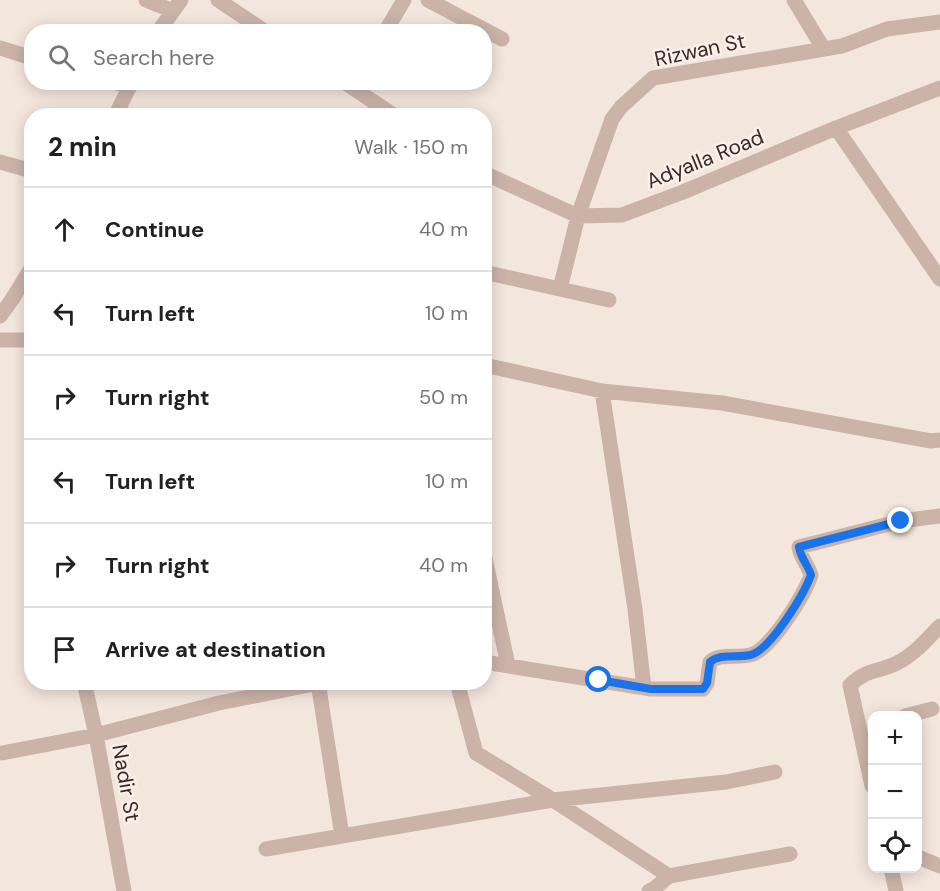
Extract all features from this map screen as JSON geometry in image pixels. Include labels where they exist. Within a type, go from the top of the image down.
[{"type":"street","points":[[146,0],[177,5],[164,24]]},
{"type":"street","points":[[218,0],[254,24]]},
{"type":"street","points":[[390,24],[404,0]]},
{"type":"street","points":[[428,0],[474,24]]},
{"type":"street","points":[[794,0],[822,48]]},
{"type":"street","name":"Rizwan St","points":[[561,289],[578,216],[612,119],[621,107],[652,78],[842,46],[887,29],[940,22]]},
{"type":"street","points":[[492,34],[502,39]]},
{"type":"street","points":[[0,48],[24,56]]},
{"type":"street","name":"Adyalla Road","points":[[492,178],[578,216],[622,215],[940,88]]},
{"type":"street","points":[[120,108],[129,90]]},
{"type":"street","points":[[358,90],[384,108]]},
{"type":"street","points":[[836,128],[940,279]]},
{"type":"street","points":[[0,162],[24,169]]},
{"type":"street","points":[[492,274],[609,300]]},
{"type":"street","points":[[0,316],[24,280]]},
{"type":"street","points":[[0,340],[24,340]]},
{"type":"street","points":[[492,367],[602,391],[722,403],[931,441],[940,440]]},
{"type":"street","points":[[602,391],[635,609],[644,688]]},
{"type":"street","points":[[492,663],[644,688],[703,689],[707,683],[710,662],[715,658],[751,655],[763,649],[802,596],[811,575],[800,554],[799,547],[901,521],[940,516]]},
{"type":"street","points":[[492,591],[508,665]]},
{"type":"street","points":[[871,765],[866,724],[850,685],[862,674],[898,663],[920,647],[940,626]]},
{"type":"street","name":"Nadir St","points":[[86,690],[124,891]]},
{"type":"street","points":[[1,753],[96,735],[219,703],[285,690]]},
{"type":"street","points":[[321,690],[342,836]]},
{"type":"street","points":[[459,690],[476,753],[669,876]]},
{"type":"street","points":[[922,712],[932,709]]},
{"type":"street","points":[[266,849],[553,800],[726,782],[775,772]]},
{"type":"street","points":[[649,891],[669,876],[790,854]]},
{"type":"street","points":[[922,859],[940,866]]},
{"type":"street","points":[[892,873],[896,891]]},
{"type":"route","points":[[599,680],[651,689],[703,689],[707,683],[710,662],[715,658],[751,655],[763,649],[792,611],[802,596],[811,575],[800,554],[799,547],[901,521]]}]
